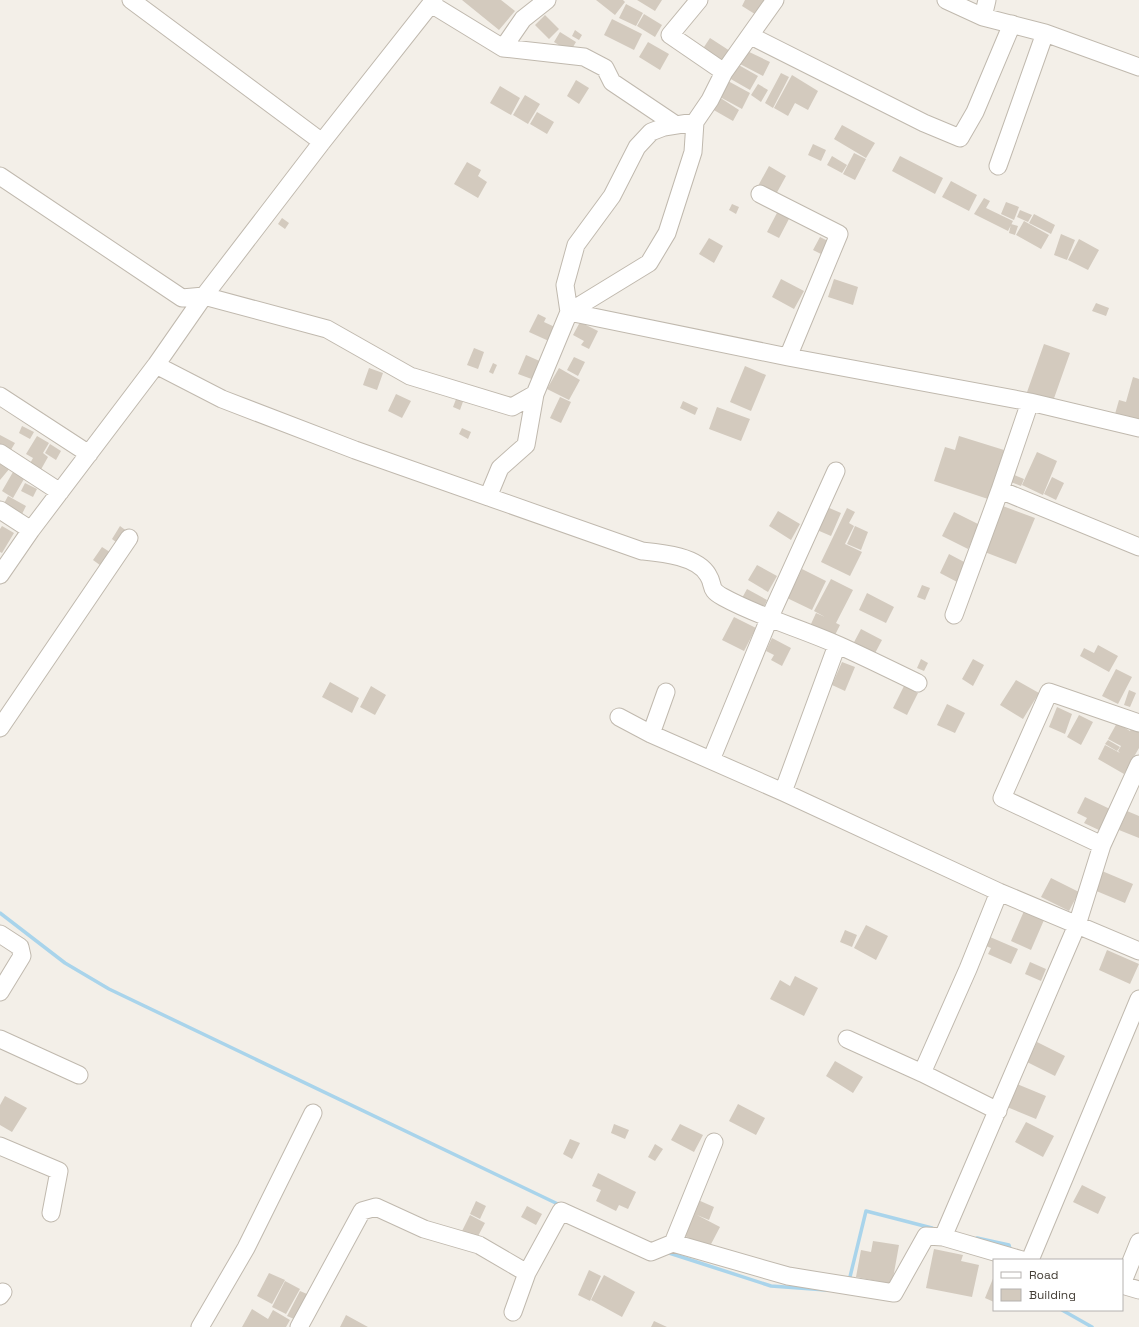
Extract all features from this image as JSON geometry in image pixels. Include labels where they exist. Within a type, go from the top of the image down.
[{"type":"street","points":[[131,0],[322,142]]},
{"type":"street","points":[[503,48],[523,19],[547,0]]},
{"type":"street","points":[[699,0],[670,35],[724,72]]},
{"type":"street","points":[[569,312],[650,263],[667,233],[693,152],[696,122],[710,100],[724,72],[775,0]]},
{"type":"street","points":[[946,0],[984,17],[1045,33],[1139,67]]},
{"type":"street","points":[[984,17],[987,0]]},
{"type":"street","points":[[0,575],[31,530],[156,365],[204,296],[322,142],[433,2],[503,48],[584,57],[605,68],[612,82],[676,125]]},
{"type":"street","points":[[750,36],[924,123],[960,138],[975,112],[1012,24]]},
{"type":"street","points":[[998,166],[1045,33]]},
{"type":"street","points":[[488,497],[500,468],[526,445],[536,394],[569,312],[565,285],[576,245],[612,196],[637,147],[651,132],[676,125],[696,122]]},
{"type":"street","points":[[0,176],[182,298],[204,296],[327,330],[410,376],[512,407],[536,394]]},
{"type":"street","points":[[760,194],[838,234],[788,357]]},
{"type":"street","points":[[569,312],[788,357],[1030,402],[1139,428]]},
{"type":"street","points":[[156,365],[222,399],[355,450],[642,551],[670,554],[694,563],[708,575],[713,590],[722,597],[769,619],[837,645],[918,683]]},
{"type":"street","points":[[0,396],[89,454]]},
{"type":"street","points":[[954,615],[1000,490],[1030,402]]},
{"type":"street","points":[[0,453],[60,492]]},
{"type":"street","points":[[710,760],[769,619],[836,471]]},
{"type":"street","points":[[1000,490],[1139,547]]},
{"type":"street","points":[[0,510],[31,530]]},
{"type":"street","points":[[0,728],[128,538]]},
{"type":"street","points":[[783,792],[837,645]]},
{"type":"street","points":[[651,734],[666,692]]},
{"type":"street","points":[[1102,845],[1002,798],[1049,692],[1139,723]]},
{"type":"street","points":[[619,717],[651,734],[783,792],[999,892],[1139,951]]},
{"type":"street","points":[[945,1233],[1077,925],[1102,845],[1139,764]]},
{"type":"street","points":[[922,1074],[968,969],[999,892]]},
{"type":"street","points":[[0,934],[20,947],[22,956],[0,992]]},
{"type":"street","points":[[1030,1259],[1139,999]]},
{"type":"street","points":[[0,1039],[79,1075]]},
{"type":"street","points":[[847,1039],[998,1111]]},
{"type":"street","points":[[200,1327],[246,1248],[313,1113]]},
{"type":"street","points":[[663,1247],[714,1142]]},
{"type":"street","points":[[0,1146],[60,1171],[51,1213]]},
{"type":"street","points":[[299,1327],[362,1211],[376,1207],[424,1229],[479,1245],[527,1273]]},
{"type":"street","points":[[513,1312],[527,1273],[561,1211],[627,1243],[663,1247],[788,1276],[894,1293],[926,1236],[945,1233],[1016,1258]]},
{"type":"street","points":[[1123,1282],[1139,1242]]},
{"type":"street","points":[[1123,1284],[1139,1290]]},
{"type":"building","points":[[462,0],[501,0],[515,11],[499,30]]},
{"type":"building","points":[[596,0],[623,0],[625,2],[615,15]]},
{"type":"building","points":[[637,0],[662,0],[655,11]]},
{"type":"building","points":[[745,0],[768,0],[758,16],[742,6]]},
{"type":"building","points":[[626,4],[643,13],[636,26],[619,18]]},
{"type":"building","points":[[644,14],[662,25],[655,37],[637,26]]},
{"type":"building","points":[[545,15],[559,29],[549,39],[535,25]]},
{"type":"building","points":[[612,19],[642,34],[634,50],[604,35]]},
{"type":"building","points":[[575,30],[582,35],[579,40],[572,36]]},
{"type":"building","points":[[560,32],[576,42],[570,52],[554,42]]},
{"type":"building","points":[[710,38],[730,51],[723,62],[702,50]]},
{"type":"building","points":[[648,42],[669,54],[660,70],[639,57]]},
{"type":"building","points":[[745,50],[770,62],[763,76],[738,63]]},
{"type":"building","points":[[737,64],[758,76],[750,90],[729,78]]},
{"type":"building","points":[[781,73],[789,77],[773,108],[765,103]]},
{"type":"building","points":[[792,75],[818,91],[808,110],[795,103],[788,116],[774,108]]},
{"type":"building","points":[[576,80],[589,88],[579,104],[567,96]]},
{"type":"building","points":[[728,81],[750,93],[742,109],[720,97]]},
{"type":"building","points":[[758,84],[768,90],[761,102],[751,95]]},
{"type":"building","points":[[500,86],[520,98],[511,115],[490,103]]},
{"type":"building","points":[[525,95],[540,104],[528,124],[513,115]]},
{"type":"building","points":[[719,97],[739,110],[733,121],[712,109]]},
{"type":"building","points":[[537,112],[554,122],[547,134],[530,124]]},
{"type":"building","points":[[842,125],[875,143],[866,158],[834,139]]},
{"type":"building","points":[[813,144],[826,150],[821,161],[808,155]]},
{"type":"building","points":[[854,153],[866,159],[855,180],[843,174]]},
{"type":"building","points":[[832,156],[847,165],[842,173],[827,165]]},
{"type":"building","points":[[900,156],[943,178],[935,194],[892,171]]},
{"type":"building","points":[[467,162],[481,170],[478,176],[487,182],[478,198],[454,184]]},
{"type":"building","points":[[769,166],[786,176],[775,196],[758,186]]},
{"type":"building","points":[[951,181],[977,195],[969,211],[942,197]]},
{"type":"building","points":[[984,198],[990,201],[986,208],[1013,221],[1008,231],[974,214]]},
{"type":"building","points":[[1006,202],[1019,207],[1014,220],[1001,214]]},
{"type":"building","points":[[732,204],[739,207],[736,214],[729,210]]},
{"type":"building","points":[[779,209],[791,215],[779,238],[767,232]]},
{"type":"building","points":[[1020,210],[1032,215],[1028,222],[1017,217]]},
{"type":"building","points":[[1034,214],[1055,225],[1051,234],[1029,223]]},
{"type":"building","points":[[282,218],[289,223],[285,229],[278,224]]},
{"type":"building","points":[[1024,221],[1049,235],[1041,249],[1016,235]]},
{"type":"building","points":[[1011,224],[1018,226],[1015,235],[1009,233]]},
{"type":"building","points":[[1061,234],[1075,240],[1067,260],[1054,255]]},
{"type":"building","points":[[820,237],[830,242],[823,255],[813,250]]},
{"type":"building","points":[[709,238],[723,246],[714,263],[699,254]]},
{"type":"building","points":[[1079,239],[1099,250],[1088,270],[1068,260]]},
{"type":"building","points":[[781,279],[804,291],[794,309],[772,297]]},
{"type":"building","points":[[834,279],[858,287],[853,305],[828,297]]},
{"type":"building","points":[[1096,303],[1109,308],[1106,316],[1092,311]]},
{"type":"building","points":[[538,314],[546,318],[544,322],[557,328],[551,342],[529,332]]},
{"type":"building","points":[[580,322],[598,331],[589,349],[581,345],[584,341],[573,335]]},
{"type":"building","points":[[1044,344],[1070,353],[1052,404],[1026,395]]},
{"type":"building","points":[[474,348],[484,352],[478,369],[467,365]]},
{"type":"building","points":[[526,355],[544,363],[537,381],[518,374]]},
{"type":"building","points":[[574,357],[585,362],[578,376],[567,370]]},
{"type":"building","points":[[493,363],[497,365],[493,374],[489,372]]},
{"type":"building","points":[[745,366],[766,375],[751,411],[730,402]]},
{"type":"building","points":[[369,368],[383,373],[377,390],[363,385]]},
{"type":"building","points":[[559,368],[580,380],[569,400],[547,389]]},
{"type":"building","points":[[1133,377],[1139,379],[1139,420],[1115,414],[1119,400],[1126,402]]},
{"type":"building","points":[[396,394],[411,401],[402,418],[388,411]]},
{"type":"building","points":[[458,394],[465,396],[460,410],[453,407]]},
{"type":"building","points":[[560,397],[571,402],[561,423],[550,418]]},
{"type":"building","points":[[683,401],[698,408],[695,415],[680,408]]},
{"type":"building","points":[[717,407],[750,419],[741,441],[709,429]]},
{"type":"building","points":[[22,426],[34,432],[30,439],[19,433]]},
{"type":"building","points":[[462,428],[471,432],[468,439],[459,434]]},
{"type":"building","points":[[0,435],[15,443],[9,453],[0,448]]},
{"type":"building","points":[[37,436],[49,443],[43,453],[48,457],[39,473],[28,467],[33,458],[26,454]]},
{"type":"building","points":[[959,436],[1004,450],[988,499],[934,481],[945,447],[955,450]]},
{"type":"building","points":[[50,444],[61,451],[56,460],[45,453]]},
{"type":"building","points":[[1037,452],[1057,461],[1043,495],[1022,485]]},
{"type":"building","points":[[0,460],[10,468],[0,480]]},
{"type":"building","points":[[13,472],[24,479],[13,498],[2,491]]},
{"type":"building","points":[[1012,474],[1024,479],[1021,486],[1008,481]]},
{"type":"building","points":[[1052,477],[1064,483],[1056,500],[1044,494]]},
{"type":"building","points":[[25,483],[37,489],[33,497],[21,491]]},
{"type":"building","points":[[8,496],[26,506],[20,518],[1,509]]},
{"type":"building","points":[[1000,505],[1035,518],[1016,564],[982,551]]},
{"type":"building","points":[[827,507],[841,513],[831,536],[817,530]]},
{"type":"building","points":[[847,508],[855,512],[849,523],[854,526],[845,544],[862,552],[850,576],[821,562]]},
{"type":"building","points":[[778,511],[800,524],[791,540],[769,526]]},
{"type":"building","points":[[954,512],[980,525],[968,549],[942,536]]},
{"type":"building","points":[[2,526],[14,533],[2,553],[0,552],[0,529]]},
{"type":"building","points":[[120,526],[128,532],[120,545],[112,539]]},
{"type":"building","points":[[855,526],[868,532],[861,550],[847,544]]},
{"type":"building","points":[[102,547],[113,554],[104,568],[93,560]]},
{"type":"building","points":[[949,554],[968,564],[959,583],[940,573]]},
{"type":"building","points":[[757,565],[777,576],[768,592],[748,580]]},
{"type":"building","points":[[802,569],[826,581],[812,610],[787,598]]},
{"type":"building","points":[[831,579],[853,590],[836,623],[840,625],[833,639],[815,630],[817,627],[811,624],[816,613],[825,617],[814,611]]},
{"type":"building","points":[[922,585],[930,588],[925,600],[917,597]]},
{"type":"building","points":[[747,589],[767,600],[763,609],[742,598]]},
{"type":"building","points":[[867,593],[894,607],[886,623],[859,610]]},
{"type":"building","points":[[734,617],[756,628],[744,651],[722,640]]},
{"type":"building","points":[[861,629],[882,640],[873,657],[852,646]]},
{"type":"building","points":[[772,638],[791,648],[782,666],[771,660],[774,655],[766,651]]},
{"type":"building","points":[[1098,645],[1118,656],[1109,672],[1080,656],[1084,648],[1094,653]]},
{"type":"building","points":[[921,659],[928,663],[924,671],[917,668]]},
{"type":"building","points":[[973,659],[984,665],[973,686],[962,679]]},
{"type":"building","points":[[842,662],[855,667],[845,691],[832,685]]},
{"type":"building","points":[[1116,669],[1132,677],[1118,704],[1102,696]]},
{"type":"building","points":[[1016,680],[1039,693],[1023,719],[1000,705]]},
{"type":"building","points":[[330,682],[359,698],[352,713],[322,697]]},
{"type":"building","points":[[371,686],[386,695],[375,715],[360,707]]},
{"type":"building","points":[[904,686],[918,693],[907,715],[893,708]]},
{"type":"building","points":[[1129,690],[1136,693],[1130,707],[1124,705]]},
{"type":"building","points":[[947,704],[965,713],[955,733],[937,725]]},
{"type":"building","points":[[1057,707],[1072,714],[1065,734],[1049,727]]},
{"type":"building","points":[[1079,715],[1093,722],[1081,745],[1067,737]]},
{"type":"building","points":[[1117,723],[1130,731],[1132,727],[1139,731],[1139,748],[1124,774],[1098,759],[1105,745],[1120,753],[1118,751],[1121,746],[1108,739]]},
{"type":"building","points":[[1108,740],[1120,747],[1117,751],[1105,744]]},
{"type":"building","points":[[1085,797],[1112,810],[1101,831],[1084,823],[1087,818],[1077,813]]},
{"type":"building","points":[[1127,811],[1139,816],[1139,838],[1119,830]]},
{"type":"building","points":[[1102,871],[1133,884],[1125,903],[1094,890]]},
{"type":"building","points":[[1051,878],[1079,892],[1069,911],[1041,897]]},
{"type":"building","points":[[1024,911],[1044,920],[1031,950],[1011,941]]},
{"type":"building","points":[[866,925],[888,936],[876,960],[854,948]]},
{"type":"building","points":[[845,930],[857,935],[852,947],[840,942]]},
{"type":"building","points":[[990,937],[1018,949],[1011,964],[988,954],[991,948],[986,946]]},
{"type":"building","points":[[1107,950],[1139,964],[1130,984],[1099,970]]},
{"type":"building","points":[[1030,962],[1046,969],[1041,981],[1025,974]]},
{"type":"building","points":[[795,976],[818,988],[804,1016],[770,999],[780,980],[790,986]]},
{"type":"building","points":[[1037,1042],[1065,1056],[1055,1076],[1027,1062]]},
{"type":"building","points":[[835,1061],[863,1077],[853,1093],[826,1076]]},
{"type":"building","points":[[1017,1084],[1046,1096],[1036,1119],[1007,1107]]},
{"type":"building","points":[[5,1096],[27,1108],[12,1132],[0,1125],[0,1105]]},
{"type":"building","points":[[738,1104],[765,1118],[756,1135],[729,1121]]},
{"type":"building","points":[[1026,1122],[1054,1136],[1043,1157],[1015,1142]]},
{"type":"building","points":[[614,1124],[629,1130],[625,1139],[611,1133]]},
{"type":"building","points":[[680,1124],[703,1135],[694,1152],[671,1140]]},
{"type":"building","points":[[570,1139],[580,1143],[572,1159],[563,1154]]},
{"type":"building","points":[[655,1144],[663,1149],[655,1161],[648,1157]]},
{"type":"building","points":[[598,1173],[636,1192],[628,1209],[619,1205],[616,1211],[596,1201],[601,1190],[592,1186]]},
{"type":"building","points":[[1082,1185],[1106,1197],[1098,1214],[1073,1202]]},
{"type":"building","points":[[698,1200],[714,1207],[709,1220],[697,1215],[720,1227],[709,1248],[683,1235]]},
{"type":"building","points":[[476,1201],[486,1206],[480,1219],[470,1214]]},
{"type":"building","points":[[527,1206],[542,1214],[536,1225],[521,1217]]},
{"type":"building","points":[[470,1215],[485,1223],[477,1238],[462,1231]]},
{"type":"building","points":[[873,1241],[899,1245],[892,1284],[856,1277],[861,1250],[871,1252]]},
{"type":"building","points":[[934,1249],[963,1255],[961,1261],[979,1265],[972,1297],[926,1288]]},
{"type":"building","points":[[589,1270],[601,1276],[590,1301],[578,1295]]},
{"type":"building","points":[[269,1273],[285,1280],[272,1304],[257,1296]]},
{"type":"building","points":[[604,1275],[635,1292],[622,1317],[591,1300]]},
{"type":"building","points":[[993,1278],[993,1302],[985,1298]]},
{"type":"building","points":[[285,1281],[300,1289],[286,1314],[272,1307]]},
{"type":"building","points":[[300,1291],[307,1294],[294,1319],[287,1316]]},
{"type":"building","points":[[252,1309],[268,1319],[273,1310],[290,1320],[286,1327],[242,1327]]},
{"type":"building","points":[[346,1315],[368,1327],[340,1327]]},
{"type":"building","points":[[654,1321],[667,1327],[651,1327]]},
{"type":"waterway","points":[[0,913],[65,963],[109,989],[562,1206]]},
{"type":"waterway","points":[[849,1281],[866,1211],[932,1228]]},
{"type":"waterway","points":[[977,1238],[1009,1245],[1011,1252]]},
{"type":"waterway","points":[[666,1252],[771,1286],[826,1290]]},
{"type":"waterway","points":[[1064,1311],[1092,1327]]}]
